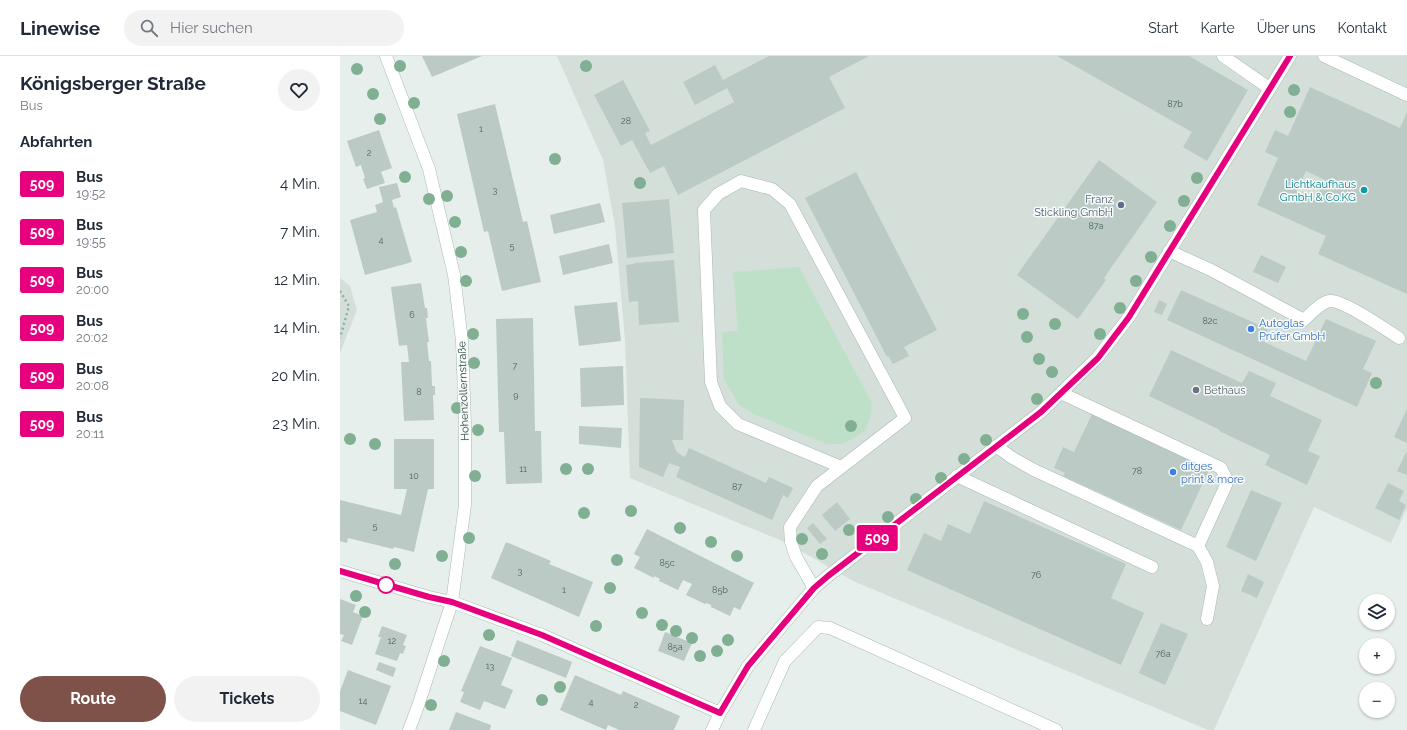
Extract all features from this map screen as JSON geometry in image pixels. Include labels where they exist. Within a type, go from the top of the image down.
[{"type":"street","name":"Hohenzollernstraße","points":[[386,56],[429,169],[454,275],[462,341],[465,425],[465,505],[452,602],[409,730]]},
{"type":"street","points":[[1223,56],[1269,88]]},
{"type":"street","points":[[712,730],[720,713],[748,666],[814,588],[1041,412],[1098,358],[1129,317],[1290,56]]},
{"type":"street","points":[[1324,56],[1407,95]]},
{"type":"street","points":[[814,588],[796,557],[791,542],[790,527],[816,486],[841,467],[905,418],[790,204],[772,189],[741,181],[718,194],[704,210],[711,382],[720,406],[738,424],[841,467]]},
{"type":"street","points":[[1169,251],[1211,270],[1304,320],[1322,304],[1332,301],[1345,305],[1399,338]]},
{"type":"street","points":[[1061,393],[1221,468],[1226,478],[1226,485],[1198,546]]},
{"type":"street","points":[[996,446],[1011,457],[1034,470],[1198,546],[1207,562],[1213,586],[1207,619]]},
{"type":"street","points":[[957,476],[1152,567]]},
{"type":"street","points":[[340,571],[429,597],[452,602],[542,635],[720,713]]},
{"type":"street","points":[[754,730],[785,661],[818,628],[830,628],[1056,730]]},
{"type":"path","points":[[340,291],[349,306],[340,338]]},
{"type":"shaded area","points":[[557,56],[1407,56],[1407,508],[1391,543],[1314,507],[1214,730],[1208,730],[853,581],[787,543],[630,478],[625,340],[615,226],[603,160]]},
{"type":"shaded area","points":[[340,278],[350,286],[357,310],[340,353]]},
{"type":"green space","points":[[799,267],[872,403],[870,418],[865,431],[843,444],[826,444],[754,414],[739,405],[724,379],[722,332],[738,331],[733,272]]},
{"type":"building","points":[[422,56],[482,56],[432,77]]},
{"type":"building","points":[[769,56],[869,56],[829,77],[845,108],[678,195],[664,166],[650,173],[632,140],[621,146],[594,95],[623,80],[650,131],[645,133],[651,145],[734,102],[727,88],[695,105],[683,82],[715,65],[723,80]]},
{"type":"building","points":[[1057,56],[1189,56],[1248,90],[1207,161],[1183,147],[1192,132]]},
{"type":"building","points":[[1310,87],[1400,128],[1407,112],[1407,294],[1318,254],[1326,236],[1257,205],[1278,158],[1265,152],[1275,130],[1288,136]],"holes":[[[1306,171],[1325,180],[1315,200],[1296,192]]]},
{"type":"building","points":[[495,104],[523,222],[527,221],[541,282],[502,291],[488,231],[484,232],[457,114]]},
{"type":"building","points":[[379,130],[392,168],[381,172],[385,183],[367,189],[363,179],[365,178],[361,165],[356,167],[347,141]]},
{"type":"building","points":[[1099,160],[1157,202],[1104,278],[1106,280],[1078,319],[1017,275]]},
{"type":"building","points":[[856,172],[937,330],[904,347],[909,356],[893,364],[888,356],[887,357],[805,198]]},
{"type":"building","points":[[397,183],[401,197],[392,200],[394,208],[396,207],[412,262],[365,275],[350,220],[377,212],[375,205],[383,202],[379,187]]},
{"type":"building","points":[[669,199],[674,253],[627,258],[622,203]]},
{"type":"building","points":[[600,203],[605,222],[554,234],[550,215]]},
{"type":"building","points":[[609,244],[613,263],[563,275],[559,256]]},
{"type":"building","points":[[1261,255],[1286,267],[1278,283],[1253,272]]},
{"type":"building","points":[[674,260],[679,322],[639,325],[638,301],[629,302],[626,265]]},
{"type":"building","points":[[421,283],[425,308],[427,308],[428,318],[426,318],[429,342],[427,342],[429,361],[431,361],[432,386],[435,386],[435,395],[433,395],[434,420],[404,421],[401,362],[409,362],[407,345],[399,346],[391,287]]},
{"type":"building","points":[[1181,290],[1268,329],[1262,341],[1306,361],[1326,319],[1376,341],[1363,369],[1372,373],[1357,407],[1167,320]]},
{"type":"building","points":[[1159,300],[1167,304],[1162,315],[1154,312]]},
{"type":"building","points":[[617,302],[621,341],[579,346],[574,306]]},
{"type":"building","points":[[533,318],[535,431],[541,431],[542,483],[506,484],[504,432],[499,432],[496,319]]},
{"type":"building","points":[[1171,350],[1242,383],[1249,371],[1276,383],[1270,396],[1322,420],[1308,451],[1320,456],[1307,485],[1265,465],[1270,455],[1149,396]]},
{"type":"building","points":[[623,366],[624,405],[581,407],[580,368]]},
{"type":"building","points":[[640,398],[684,400],[683,440],[672,440],[676,451],[681,455],[685,457],[689,448],[766,483],[769,477],[793,488],[788,498],[783,495],[772,520],[676,477],[680,467],[669,463],[663,477],[639,467]]},
{"type":"building","points":[[1407,409],[1407,443],[1394,437]]},
{"type":"building","points":[[1092,414],[1210,468],[1181,530],[1063,476],[1065,473],[1054,468],[1063,447],[1074,452]]},
{"type":"building","points":[[579,426],[622,428],[621,448],[579,444]]},
{"type":"building","points":[[394,439],[434,439],[434,489],[428,489],[414,552],[394,547],[393,549],[348,538],[347,543],[340,541],[340,500],[401,515],[407,489],[394,489]]},
{"type":"building","points":[[1407,451],[1407,475],[1397,471]]},
{"type":"building","points":[[1388,483],[1404,491],[1399,501],[1406,505],[1399,520],[1375,508]]},
{"type":"building","points":[[1251,490],[1282,503],[1256,561],[1226,547]]},
{"type":"building","points":[[984,501],[1126,564],[1111,598],[1144,613],[1121,665],[907,570],[924,533],[941,541],[948,524],[970,534]]},
{"type":"building","points":[[837,502],[850,519],[835,531],[822,515]]},
{"type":"building","points":[[813,523],[827,539],[820,544],[807,528]]},
{"type":"building","points":[[647,529],[754,583],[740,610],[734,607],[730,616],[711,607],[709,604],[705,604],[686,595],[692,584],[683,580],[678,590],[659,581],[660,579],[654,576],[654,578],[634,568],[640,557],[634,554]]},
{"type":"building","points":[[506,542],[551,561],[549,564],[593,582],[579,617],[491,578]]},
{"type":"building","points":[[1248,574],[1264,582],[1257,598],[1241,591]]},
{"type":"building","points":[[340,599],[356,605],[353,612],[363,616],[352,645],[341,641],[344,635],[340,634]]},
{"type":"building","points":[[1161,623],[1188,634],[1165,685],[1139,673]]},
{"type":"building","points":[[382,626],[407,635],[403,645],[406,646],[403,654],[400,653],[397,661],[375,654],[381,637],[378,637]]},
{"type":"building","points":[[665,632],[692,643],[684,661],[658,651]]},
{"type":"building","points":[[517,640],[572,662],[566,678],[511,656]]},
{"type":"building","points":[[480,646],[512,658],[501,685],[513,690],[505,709],[484,701],[480,710],[460,702],[464,692],[461,691]]},
{"type":"building","points":[[379,662],[396,668],[393,677],[376,670]]},
{"type":"building","points":[[348,670],[391,686],[376,725],[340,711],[340,691]]},
{"type":"building","points":[[575,675],[621,695],[623,691],[680,716],[674,730],[619,730],[608,725],[606,730],[560,710]]},
{"type":"building","points":[[456,712],[491,725],[490,730],[449,730]]},
{"type":"bus line","name":"509","points":[[340,571],[429,597],[452,602],[542,635],[720,713],[748,666],[814,588],[1041,412],[1098,358],[1129,317],[1290,56]]},
{"type":"place","name":"Lichtkaufhaus GmbH & Co.KG","points":[[1364,190]]},
{"type":"place","name":"Franz Stickling GmbH","points":[[1121,205]]},
{"type":"place","name":"Autoglas Prüfer GmbH","points":[[1251,329]]},
{"type":"place","name":"Bethaus","points":[[1196,390]]},
{"type":"place","name":"ditges print & more","points":[[1173,472]]}]
